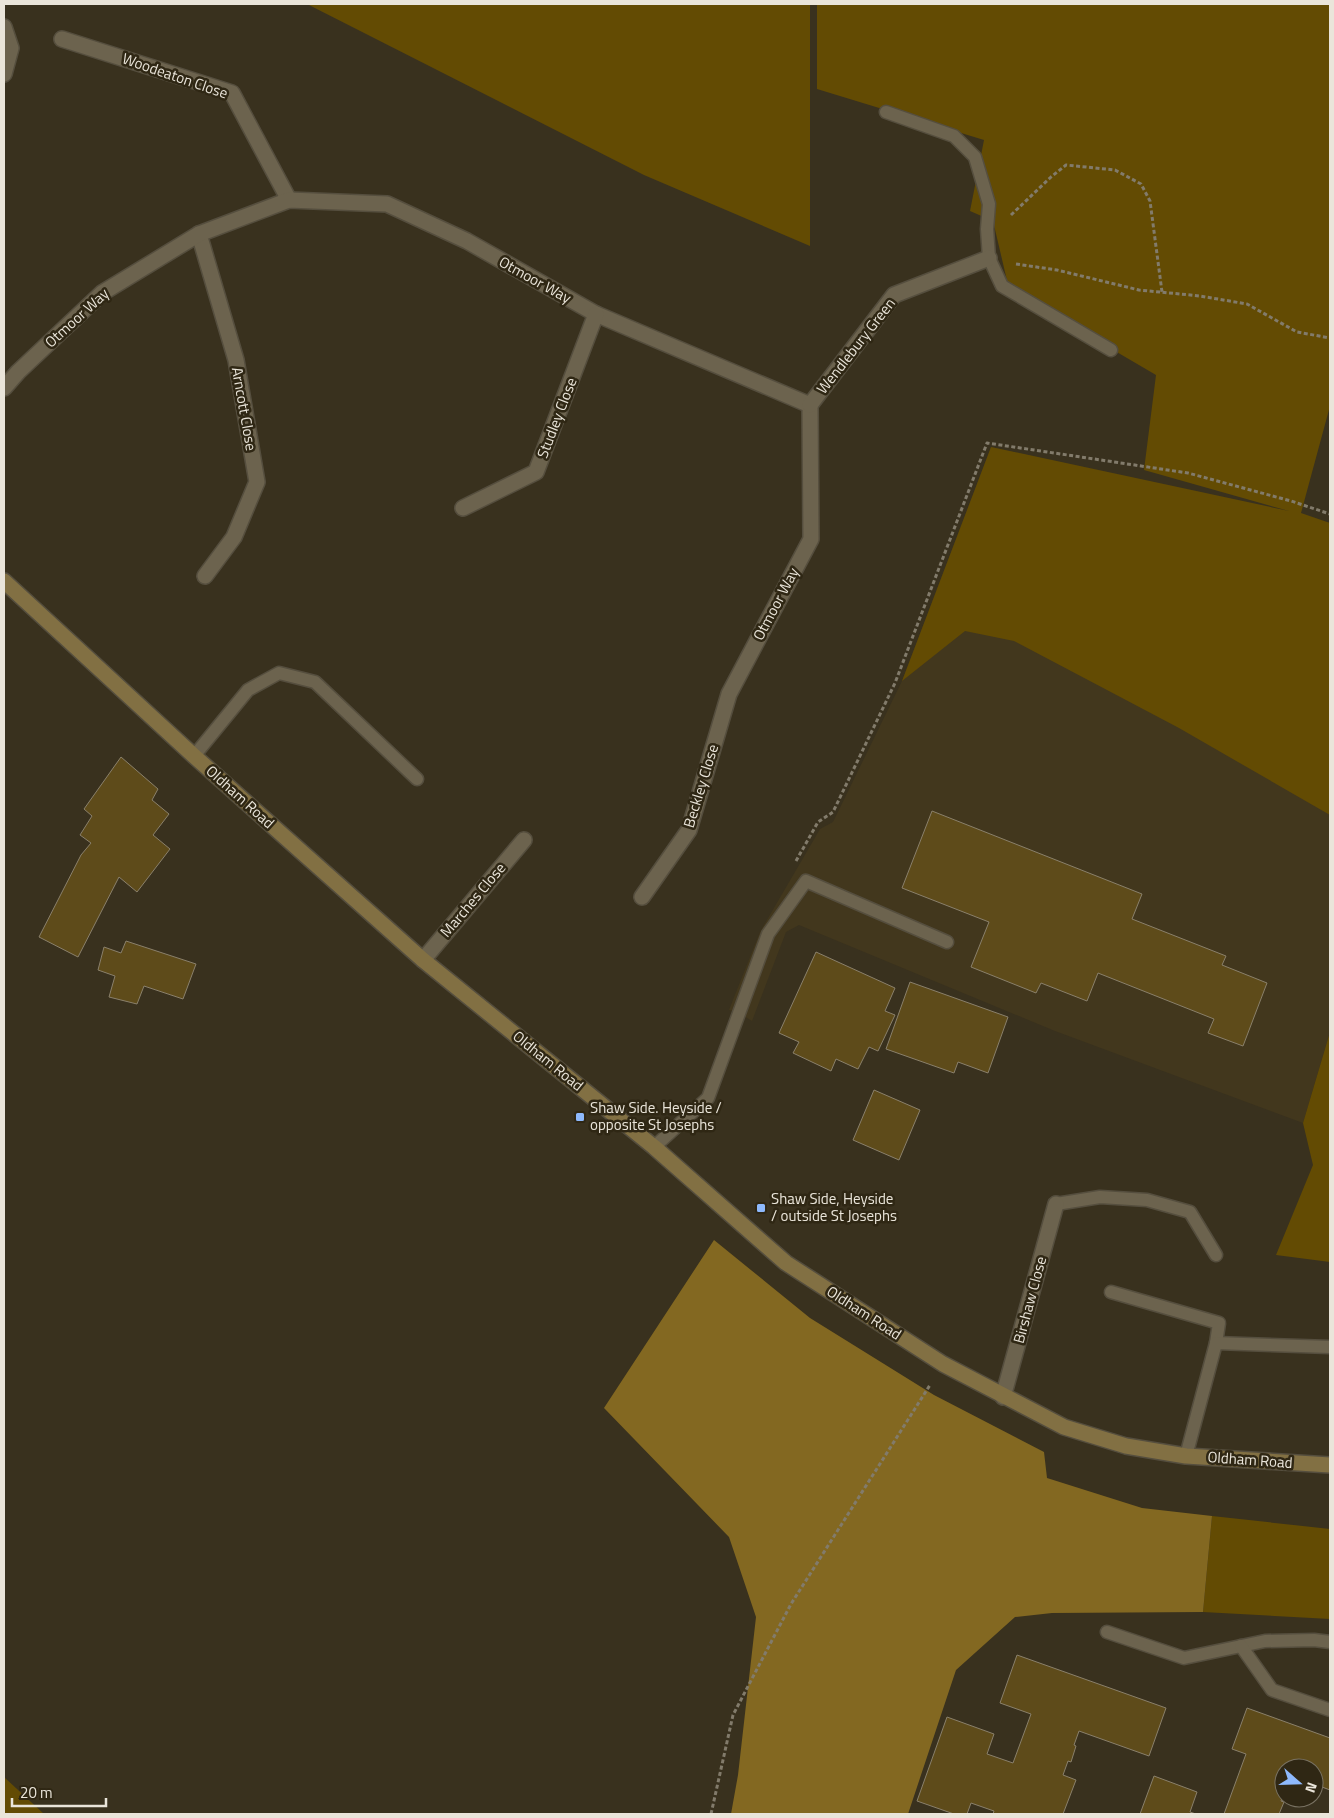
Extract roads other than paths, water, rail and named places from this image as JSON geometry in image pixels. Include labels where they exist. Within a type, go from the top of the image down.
[{"type":"main road","name":"Oldham Road","points":[[4,581],[194,756],[422,960],[654,1147],[786,1263],[943,1364],[1003,1397],[1064,1427],[1126,1446],[1186,1456],[1330,1466]]},
{"type":"street","points":[[4,27],[11,48],[4,74]]},
{"type":"street","name":"Woodeaton Close","points":[[62,39],[232,93],[290,200]]},
{"type":"street","name":"Otmoor Way","points":[[4,388],[18,372],[102,292],[199,234],[290,200],[387,204],[467,241],[596,314],[810,405],[811,539],[729,694]]},
{"type":"street","name":"Arncott Close","points":[[199,234],[236,360],[257,482],[234,537],[205,576]]},
{"type":"street","name":"Wendlebury Green","points":[[810,405],[894,295],[989,258]]},
{"type":"street","name":"Studley Close","points":[[463,508],[536,472],[596,314]]},
{"type":"street","name":"Beckley Close","points":[[642,897],[689,830],[729,694]]},
{"type":"street","name":"Marches Close","points":[[422,960],[524,840]]},
{"type":"street","name":"Birshaw Close","points":[[1003,1397],[1056,1204]]},
{"type":"lane","points":[[886,112],[954,136],[974,157],[989,204],[987,229],[989,258],[1002,286],[1111,350]]},
{"type":"lane","points":[[194,756],[248,690],[279,673],[315,682],[417,779]]},
{"type":"lane","points":[[654,1147],[708,1098],[768,934],[806,880],[948,942]]},
{"type":"lane","points":[[1056,1204],[1100,1197],[1147,1200],[1190,1212],[1216,1255]]},
{"type":"lane","points":[[1111,1292],[1219,1323],[1216,1343],[1186,1456]]},
{"type":"lane","points":[[1216,1343],[1330,1347]]},
{"type":"lane","points":[[1107,1632],[1184,1658],[1265,1641],[1314,1640],[1330,1642]]},
{"type":"lane","points":[[1241,1646],[1272,1690],[1330,1710]]},
{"type":"place","name":"Shaw Side. Heyside / opposite St Josephs","points":[[580,1117]]},
{"type":"place","name":"Shaw Side, Heyside / outside St Josephs","points":[[761,1208]]}]
